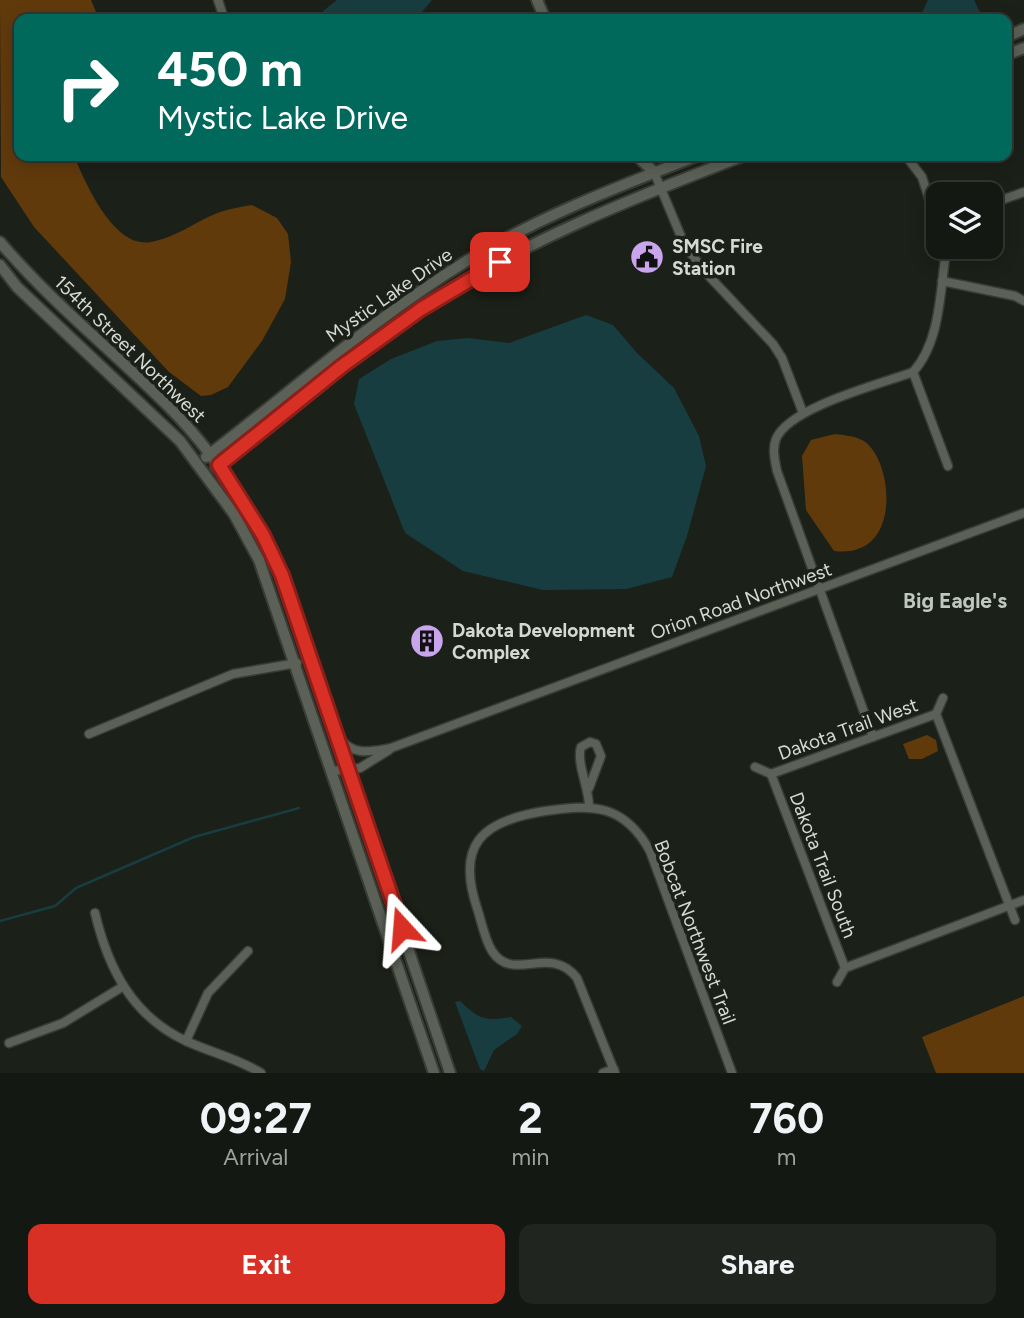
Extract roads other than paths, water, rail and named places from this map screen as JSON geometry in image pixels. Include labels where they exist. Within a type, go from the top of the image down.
[{"type":"street","points":[[218,0],[222,12]]},
{"type":"street","points":[[642,161],[654,172],[693,259],[773,344],[782,358],[803,413]]},
{"type":"street","name":"Mystic Lake Drive","points":[[198,463],[362,332],[465,262],[580,202],[683,161]]},
{"type":"street","name":"Mystic Lake Drive","points":[[207,474],[342,366],[421,309],[481,271],[537,242],[660,188],[730,161]]},
{"type":"street","points":[[910,161],[922,177],[926,189]]},
{"type":"street","points":[[1003,199],[1024,192]]},
{"type":"street","name":"154th Street Northwest","points":[[0,242],[27,273],[170,408],[219,465],[263,535],[282,575],[450,1073]]},
{"type":"street","points":[[873,737],[777,471],[775,440],[784,426],[803,413],[913,372],[930,346],[943,259]]},
{"type":"street","name":"154th Street Northwest","points":[[0,265],[17,287],[97,359],[198,463],[259,560],[297,663],[434,1073]]},
{"type":"street","points":[[942,281],[1015,296],[1024,302]]},
{"type":"street","points":[[913,372],[948,466]]},
{"type":"street","name":"Orion Road Northwest","points":[[335,730],[346,747],[354,750],[366,752],[391,748],[1024,513]]},
{"type":"street","points":[[89,734],[233,674],[297,663]]},
{"type":"street","points":[[943,698],[936,714],[1015,920]]},
{"type":"street","name":"Dakota Trail West","points":[[771,774],[936,714]]},
{"type":"street","points":[[589,788],[601,756],[596,744],[590,743],[579,752],[589,788],[589,806]]},
{"type":"street","name":"Orion Road Northwest","points":[[332,771],[360,768],[391,748]]},
{"type":"street","points":[[755,767],[771,774]]},
{"type":"street","name":"Dakota Trail South","points":[[771,774],[845,968]]},
{"type":"street","name":"Bobcat Northwest Trail","points":[[614,1071],[577,978],[560,963],[549,961],[515,966],[495,955],[469,881],[472,853],[488,829],[514,816],[589,806],[620,817],[643,838],[690,953],[732,1073]]},
{"type":"street","points":[[837,982],[845,968],[1024,900]]},
{"type":"street","points":[[95,913],[102,941],[122,987],[147,1016],[186,1041],[229,1055],[261,1073]]},
{"type":"street","points":[[186,1041],[208,993],[222,975],[248,951]]},
{"type":"street","points":[[9,1043],[63,1023],[122,987]]},
{"type":"street","points":[[603,1073],[614,1071]]},
{"type":"water","points":[[337,0],[432,0],[420,14],[323,14],[323,11]]},
{"type":"water","points":[[928,0],[974,0],[981,14],[921,14]]},
{"type":"water","points":[[586,315],[613,325],[637,353],[674,388],[699,436],[706,466],[687,536],[672,577],[626,589],[543,590],[463,571],[405,533],[354,404],[359,379],[391,359],[437,341],[468,338],[509,343]]},
{"type":"water","points":[[460,1001],[483,1018],[511,1017],[522,1026],[517,1034],[494,1050],[484,1071],[480,1069],[455,1002]]},
{"type":"waterway","points":[[0,921],[55,906],[76,888],[194,837],[299,808]]},
{"type":"place","name":"SMSC Fire Station","points":[[647,257]]},
{"type":"place","name":"Dakota Development Complex","points":[[427,641]]},
{"type":"district","name":"Big Eagle's","points":[[955,600]]}]
